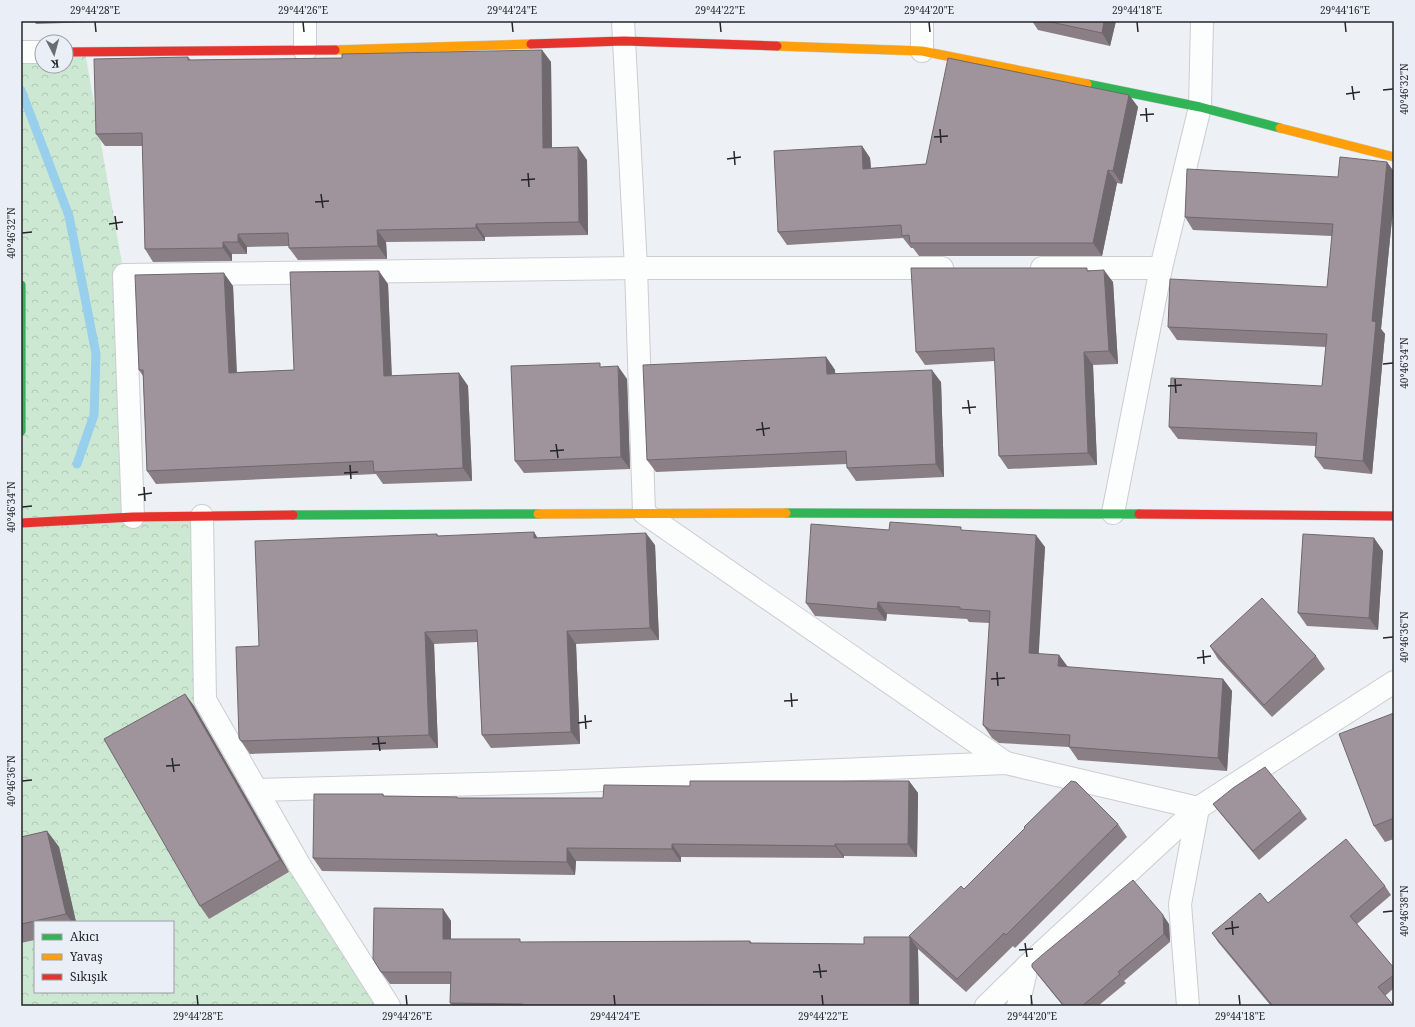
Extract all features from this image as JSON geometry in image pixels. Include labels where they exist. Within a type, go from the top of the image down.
[{"type":"street","points":[[305,21],[305,51]]},
{"type":"street","points":[[922,21],[922,51]]},
{"type":"street","points":[[1113,513],[1161,268],[1200,107],[1202,21]]},
{"type":"street","points":[[624,31],[636,268],[644,513]]},
{"type":"street","points":[[74,52],[305,51],[624,31],[922,51],[1200,107],[1394,157]]},
{"type":"street","points":[[21,52],[34,52]]},
{"type":"street","points":[[133,518],[124,275],[636,268],[962,268]]},
{"type":"street","points":[[1025,268],[1161,268]]},
{"type":"street","points":[[21,285],[21,432]]},
{"type":"street","points":[[644,513],[1006,763]]},
{"type":"street","points":[[21,523],[202,516],[644,513],[1113,513],[1394,516]]},
{"type":"street","points":[[202,516],[204,700],[300,866],[389,1006]]},
{"type":"street","points":[[986,1006],[1027,966],[1198,808],[1394,682]]},
{"type":"street","points":[[256,790],[554,782],[1006,763],[1198,808]]},
{"type":"street","points":[[1188,1006],[1180,904],[1198,808]]},
{"type":"street","points":[[1018,1006],[1027,966]]},
{"type":"green space","points":[[21,52],[34,52],[34,74],[74,74],[74,52],[85,52],[124,275],[133,517],[202,516],[205,700],[113,752],[209,919],[300,866],[389,1006],[21,1006],[21,943],[34,940],[34,993],[174,993],[174,921],[75,921],[21,855]]},
{"type":"building","points":[[1046,21],[1104,21],[1102,33]]},
{"type":"building","points":[[542,50],[543,148],[578,147],[579,222],[476,224],[476,228],[377,230],[378,246],[289,248],[288,233],[238,234],[238,242],[223,242],[223,248],[145,249],[142,133],[96,134],[94,59],[188,57],[188,60],[342,58],[342,54]]},
{"type":"building","points":[[948,58],[1129,95],[1113,171],[1108,170],[1093,243],[910,243],[909,235],[902,236],[901,225],[778,232],[774,151],[862,146],[863,169],[926,164]]},
{"type":"building","points":[[1340,157],[1387,162],[1372,321],[1376,322],[1363,461],[1315,457],[1317,433],[1169,427],[1171,378],[1322,386],[1327,334],[1168,327],[1170,279],[1327,287],[1333,224],[1185,217],[1187,169],[1338,177]]},
{"type":"building","points":[[911,268],[1087,268],[1087,271],[1104,270],[1109,351],[1084,352],[1088,453],[999,456],[994,348],[916,352]]},
{"type":"building","points":[[379,271],[384,376],[459,373],[463,468],[374,472],[373,461],[147,471],[143,370],[139,370],[135,275],[224,273],[229,373],[294,370],[290,272]]},
{"type":"building","points":[[826,357],[827,374],[932,370],[936,464],[847,468],[846,451],[647,460],[643,365]]},
{"type":"building","points":[[600,363],[600,367],[618,366],[621,457],[515,461],[511,366]]},
{"type":"building","points":[[890,522],[961,527],[961,530],[1036,535],[1029,653],[1059,655],[1058,666],[1223,679],[1218,758],[1069,747],[1070,735],[990,730],[983,725],[990,611],[960,609],[960,607],[878,602],[877,609],[806,603],[811,524],[889,530]]},
{"type":"building","points":[[534,532],[534,538],[646,533],[650,628],[567,631],[571,732],[482,735],[477,630],[425,632],[429,735],[241,741],[239,738],[236,647],[259,646],[255,541]]},
{"type":"building","points":[[1303,534],[1374,538],[1369,618],[1298,613]]},
{"type":"building","points":[[1262,598],[1316,656],[1264,705],[1210,646]]},
{"type":"building","points":[[185,694],[280,860],[200,906],[104,739]]},
{"type":"building","points":[[1394,713],[1394,818],[1374,826],[1339,734]]},
{"type":"building","points":[[1265,767],[1301,811],[1253,851],[1213,804],[1233,788]]},
{"type":"building","points":[[690,781],[909,781],[908,844],[835,844],[835,846],[672,844],[672,849],[567,848],[567,862],[313,858],[314,794],[383,794],[383,796],[457,798],[603,798],[604,785],[690,786]]},
{"type":"building","points":[[1071,781],[1076,782],[1118,824],[1006,935],[1004,933],[957,979],[909,936],[961,886],[964,889]]},
{"type":"building","points":[[47,831],[66,914],[21,924],[21,837]]},
{"type":"building","points":[[1346,839],[1385,886],[1350,916],[1394,968],[1394,975],[1378,987],[1394,1006],[1273,1006],[1212,933],[1260,893],[1268,903]]},
{"type":"building","points":[[1133,880],[1163,915],[1164,934],[1118,972],[1120,974],[1082,1006],[1064,1006],[1032,967],[1032,964]]},
{"type":"building","points":[[374,908],[443,909],[443,939],[520,939],[520,942],[750,941],[750,943],[864,944],[864,937],[910,937],[910,1005],[743,1006],[523,1005],[450,1003],[451,972],[381,972],[373,959]]},
{"type":"waterway","points":[[21,90],[69,216],[96,354],[94,415],[77,464]]},
{"type":"traffic: fast","points":[[1087,84],[1200,107],[1280,128]]},
{"type":"traffic: fast","points":[[21,285],[21,431]]},
{"type":"traffic: fast","points":[[786,513],[1139,514]]},
{"type":"traffic: fast","points":[[293,515],[538,514]]},
{"type":"traffic: slow","points":[[335,50],[531,44]]},
{"type":"traffic: slow","points":[[777,46],[922,51],[1087,84]]},
{"type":"traffic: slow","points":[[1280,128],[1394,157]]},
{"type":"traffic: slow","points":[[538,514],[786,513]]},
{"type":"traffic: jam","points":[[531,44],[624,41],[777,46]]},
{"type":"traffic: jam","points":[[74,52],[335,50]]},
{"type":"traffic: jam","points":[[1139,514],[1394,516]]},
{"type":"traffic: jam","points":[[21,523],[133,517],[293,515]]}]
